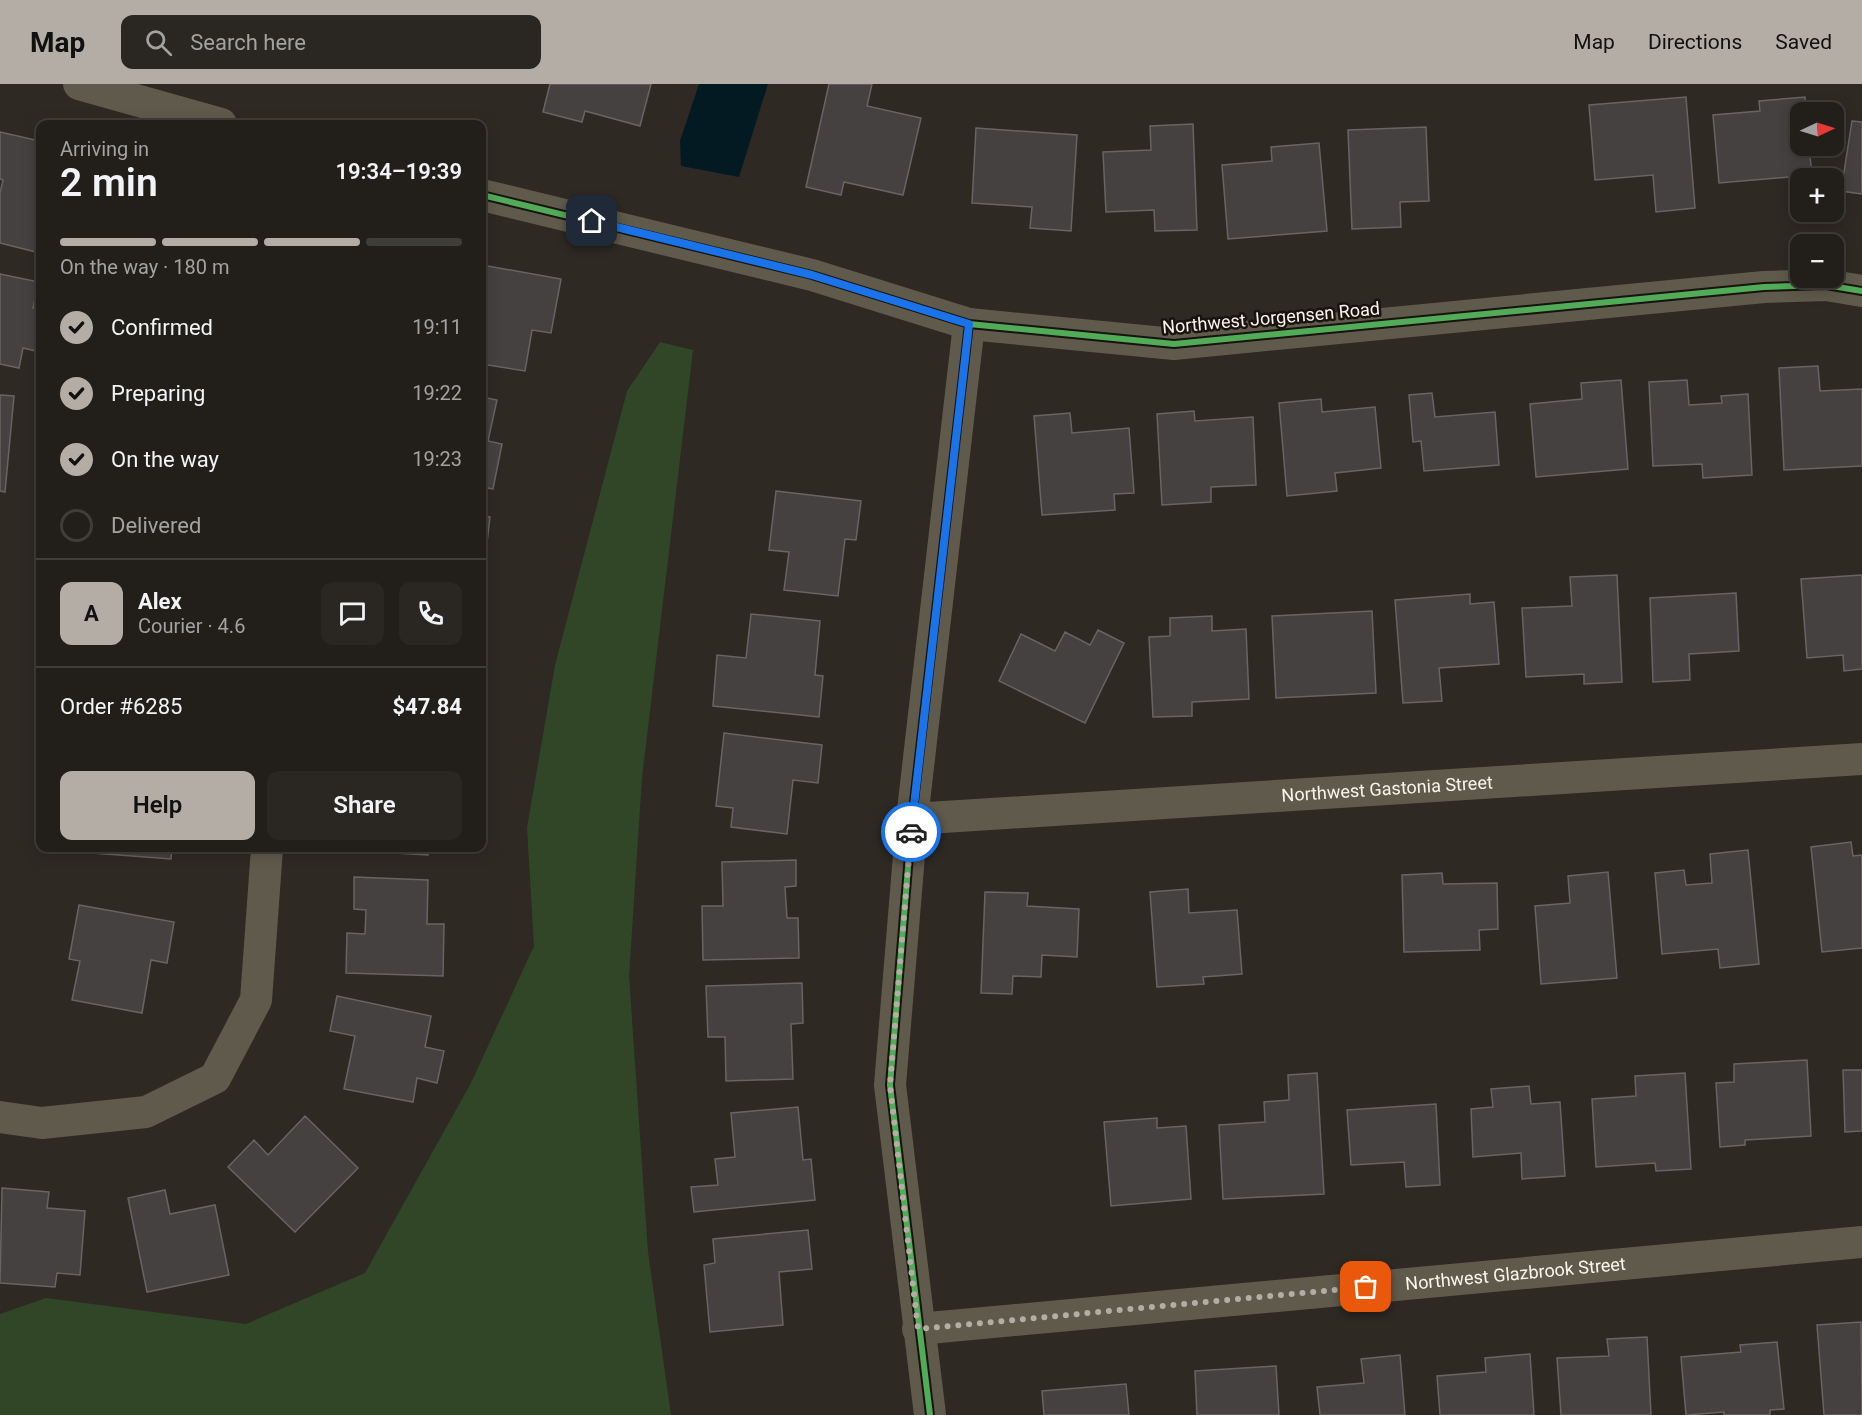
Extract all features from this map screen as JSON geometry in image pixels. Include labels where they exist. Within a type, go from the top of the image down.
[{"type":"street","points":[[79,84],[207,120]]},
{"type":"street","name":"Northwest Jorgensen Road","points":[[486,196],[812,275],[969,324],[1174,344],[1764,287],[1826,285],[1862,291]]},
{"type":"street","points":[[930,1415],[890,1085],[912,819],[969,324]]},
{"type":"street","name":"Northwest Gastonia Street","points":[[912,819],[1862,759]]},
{"type":"street","points":[[0,1117],[42,1123],[146,1113],[215,1078],[256,1000],[267,852]]},
{"type":"street","name":"Northwest Glazbrook Street","points":[[918,1329],[1862,1242]]},
{"type":"green space","points":[[660,342],[693,350],[642,778],[629,976],[648,1252],[671,1415],[0,1415],[0,1314],[46,1298],[246,1324],[365,1273],[471,1083],[534,946],[527,828],[555,665],[627,391]]},
{"type":"water","points":[[699,84],[768,84],[739,177],[681,166],[680,141]]},
{"type":"building","points":[[550,84],[651,84],[640,126],[585,111],[582,122],[543,112]]},
{"type":"building","points":[[829,84],[872,84],[867,106],[921,118],[903,195],[844,182],[841,195],[806,187]]},
{"type":"building","points":[[1686,97],[1695,208],[1656,212],[1653,175],[1595,180],[1589,105]]},
{"type":"building","points":[[1805,97],[1805,102],[1790,102],[1790,156],[1810,156],[1811,168],[1790,168],[1790,177],[1719,183],[1713,115],[1760,111],[1759,101]]},
{"type":"building","points":[[1852,121],[1862,122],[1862,194],[1844,191],[1844,172]]},
{"type":"building","points":[[1193,124],[1197,230],[1155,231],[1154,210],[1106,212],[1103,152],[1151,150],[1150,126]]},
{"type":"building","points":[[1426,127],[1429,201],[1400,202],[1401,227],[1352,229],[1348,130]]},
{"type":"building","points":[[976,128],[1077,135],[1071,231],[1030,228],[1032,207],[972,203]]},
{"type":"building","points":[[0,132],[36,140],[36,252],[0,243],[0,193],[3,180],[0,179]]},
{"type":"building","points":[[1319,143],[1327,231],[1228,239],[1222,165],[1272,161],[1271,147]]},
{"type":"building","points":[[486,266],[561,279],[551,333],[532,330],[525,371],[486,365]]},
{"type":"building","points":[[0,274],[36,281],[33,308],[36,308],[36,351],[23,348],[19,368],[0,364]]},
{"type":"building","points":[[1818,366],[1820,391],[1862,389],[1862,466],[1784,470],[1779,368]]},
{"type":"building","points":[[1621,380],[1628,469],[1536,477],[1530,404],[1582,399],[1581,383]]},
{"type":"building","points":[[1687,380],[1689,405],[1722,403],[1721,396],[1748,394],[1752,475],[1703,478],[1702,464],[1653,466],[1649,382]]},
{"type":"building","points":[[1432,393],[1435,417],[1495,412],[1499,465],[1424,471],[1421,441],[1413,442],[1409,395]]},
{"type":"building","points":[[0,395],[14,396],[5,492],[0,491]]},
{"type":"building","points":[[486,398],[497,400],[488,441],[502,444],[493,489],[486,488]]},
{"type":"building","points":[[1321,399],[1322,412],[1375,407],[1381,468],[1335,473],[1337,491],[1287,496],[1279,403]]},
{"type":"building","points":[[1194,411],[1195,421],[1253,417],[1256,485],[1211,487],[1211,502],[1162,505],[1157,414]]},
{"type":"building","points":[[1070,413],[1072,433],[1129,428],[1134,493],[1114,494],[1115,510],[1042,515],[1034,416]]},
{"type":"building","points":[[776,491],[861,501],[856,540],[845,539],[838,596],[784,590],[789,552],[769,550]]},
{"type":"building","points":[[486,516],[490,517],[486,551]]},
{"type":"building","points":[[1617,575],[1622,682],[1584,684],[1584,674],[1526,677],[1522,608],[1572,606],[1570,577]]},
{"type":"building","points":[[1862,575],[1862,669],[1844,671],[1843,655],[1807,658],[1801,579]]},
{"type":"building","points":[[1736,593],[1739,651],[1689,654],[1690,680],[1653,682],[1650,598]]},
{"type":"building","points":[[1470,594],[1470,604],[1494,602],[1499,664],[1439,668],[1442,701],[1403,703],[1395,600]]},
{"type":"building","points":[[1372,611],[1376,693],[1276,698],[1272,616]]},
{"type":"building","points":[[751,614],[820,621],[815,675],[823,676],[819,717],[713,706],[717,655],[746,658]]},
{"type":"building","points":[[1212,616],[1212,631],[1246,629],[1249,699],[1192,702],[1192,716],[1153,717],[1149,637],[1170,636],[1170,618]]},
{"type":"building","points":[[1098,630],[1124,643],[1085,723],[999,681],[1021,634],[1055,651],[1065,632],[1090,645]]},
{"type":"building","points":[[724,733],[822,745],[818,783],[793,780],[787,834],[731,827],[733,808],[716,806]]},
{"type":"building","points":[[1851,842],[1853,856],[1862,855],[1862,948],[1822,952],[1811,847]]},
{"type":"building","points":[[1748,850],[1759,964],[1720,968],[1718,949],[1662,954],[1655,873],[1684,870],[1686,885],[1712,883],[1710,854]]},
{"type":"building","points":[[79,852],[172,852],[171,859]]},
{"type":"building","points":[[378,852],[428,852],[428,855]]},
{"type":"building","points":[[796,860],[796,886],[785,887],[787,918],[798,918],[799,958],[703,960],[702,906],[723,906],[722,862]]},
{"type":"building","points":[[1608,872],[1617,978],[1541,984],[1535,906],[1570,903],[1568,876]]},
{"type":"building","points":[[1442,873],[1443,884],[1497,883],[1498,929],[1479,930],[1480,950],[1404,952],[1402,875]]},
{"type":"building","points":[[354,877],[428,880],[427,924],[444,924],[443,976],[346,973],[347,933],[365,934],[366,910],[354,909]]},
{"type":"building","points":[[1188,889],[1189,913],[1237,910],[1242,974],[1203,977],[1204,984],[1157,987],[1150,892]]},
{"type":"building","points":[[985,892],[1028,893],[1027,906],[1079,909],[1077,957],[1042,955],[1041,977],[1013,976],[1012,994],[981,993]]},
{"type":"building","points":[[79,905],[174,922],[167,963],[151,960],[142,1013],[72,1000],[80,961],[69,959]]},
{"type":"building","points":[[802,983],[803,1023],[791,1024],[793,1079],[726,1081],[725,1037],[708,1037],[706,986]]},
{"type":"building","points":[[337,996],[431,1016],[425,1047],[444,1051],[437,1083],[417,1078],[413,1102],[344,1089],[355,1036],[330,1031]]},
{"type":"building","points":[[1807,1060],[1811,1136],[1745,1140],[1745,1145],[1720,1147],[1716,1083],[1734,1082],[1734,1064]]},
{"type":"building","points":[[1843,1070],[1862,1070],[1862,1131],[1845,1132]]},
{"type":"building","points":[[1317,1073],[1324,1194],[1223,1199],[1219,1125],[1265,1122],[1264,1102],[1289,1100],[1288,1075]]},
{"type":"building","points":[[1685,1073],[1691,1169],[1656,1171],[1655,1163],[1596,1167],[1592,1099],[1636,1096],[1635,1076]]},
{"type":"building","points":[[1529,1086],[1531,1104],[1560,1102],[1565,1176],[1522,1179],[1521,1153],[1473,1157],[1471,1109],[1493,1107],[1491,1089]]},
{"type":"building","points":[[1436,1104],[1440,1185],[1406,1187],[1404,1162],[1351,1165],[1347,1110]]},
{"type":"building","points":[[798,1107],[803,1160],[811,1159],[815,1200],[694,1212],[691,1187],[718,1185],[715,1159],[735,1157],[731,1113]]},
{"type":"building","points":[[305,1116],[358,1168],[295,1232],[228,1167],[254,1140],[268,1155]]},
{"type":"building","points":[[1157,1118],[1157,1128],[1186,1126],[1191,1199],[1111,1206],[1104,1122]]},
{"type":"building","points":[[2,1188],[49,1192],[47,1208],[85,1211],[80,1275],[57,1273],[55,1287],[0,1283]]},
{"type":"building","points":[[165,1190],[170,1214],[215,1205],[229,1275],[147,1292],[128,1198]]},
{"type":"building","points":[[808,1230],[812,1269],[779,1272],[783,1325],[710,1332],[704,1265],[715,1263],[713,1239]]},
{"type":"building","points":[[1861,1322],[1862,1415],[1824,1415],[1817,1325]]},
{"type":"building","points":[[1647,1337],[1651,1415],[1561,1415],[1557,1358],[1609,1356],[1607,1339]]},
{"type":"building","points":[[1777,1342],[1784,1409],[1770,1410],[1770,1415],[1724,1415],[1724,1412],[1686,1415],[1681,1357],[1741,1352],[1740,1345]]},
{"type":"building","points":[[1530,1354],[1534,1415],[1440,1415],[1437,1376],[1486,1372],[1485,1358]]},
{"type":"building","points":[[1400,1355],[1405,1415],[1320,1415],[1317,1387],[1364,1383],[1361,1359]]},
{"type":"building","points":[[1276,1366],[1279,1415],[1197,1415],[1195,1371]]},
{"type":"building","points":[[1126,1384],[1129,1415],[1044,1415],[1042,1391]]},
{"type":"cycle path","points":[[486,196],[812,275],[969,324],[1174,344],[1764,287],[1826,285],[1862,291]]},
{"type":"cycle path","points":[[930,1415],[890,1085],[912,819],[969,324]]},
{"type":"way so far","points":[[911,832],[890,1085],[918,1329],[1366,1287]]},
{"type":"route","points":[[592,221],[812,275],[969,324],[911,832]]}]
